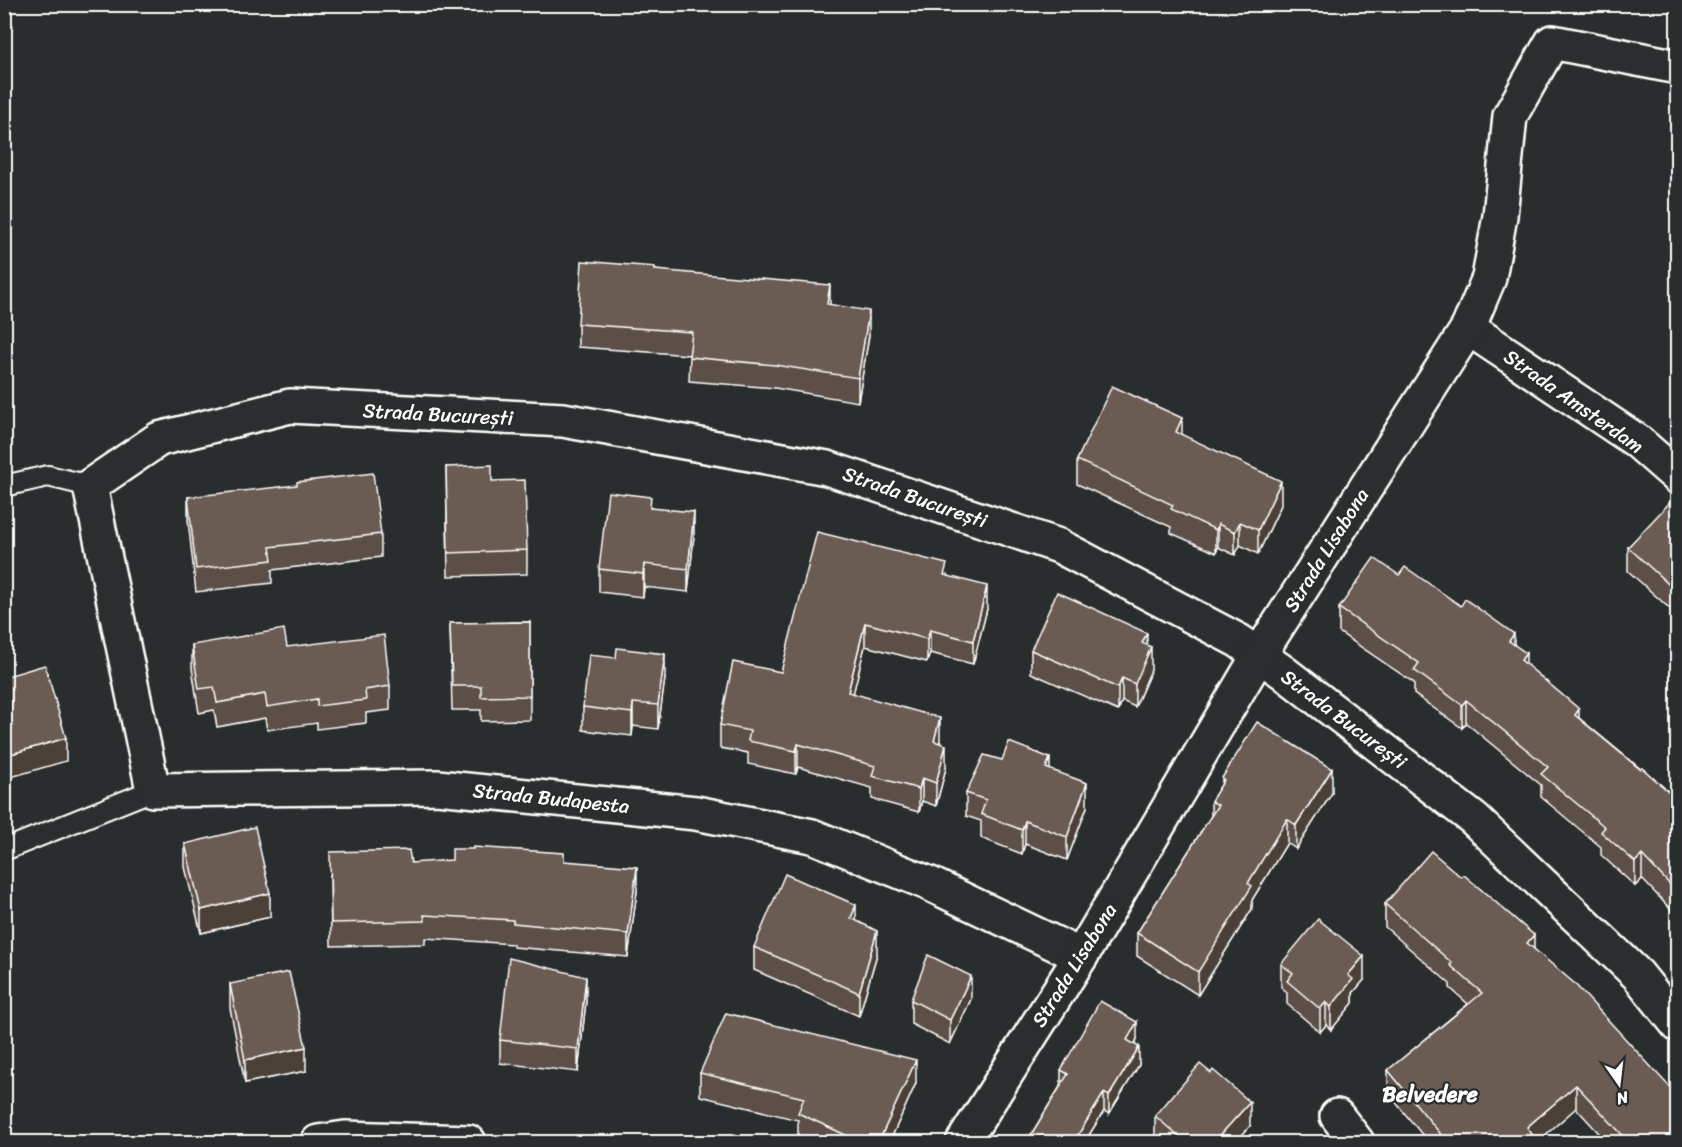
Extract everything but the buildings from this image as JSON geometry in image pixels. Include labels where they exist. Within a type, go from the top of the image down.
[{"type":"street","name":"Strada Lisabona","points":[[963,1143],[1081,956],[1259,655],[1468,328],[1489,278],[1500,216],[1510,116],[1552,42],[1677,67]]},
{"type":"street","name":"Strada Amsterdam","points":[[1468,328],[1637,441],[1677,477]]},
{"type":"street","name":"Strada București","points":[[90,486],[159,439],[290,406],[563,420],[827,468],[1059,546],[1239,641],[1474,819],[1638,975],[1677,1025]]},
{"type":"street","points":[[90,486],[153,790]]},
{"type":"street","name":"Strada Budapesta","points":[[153,790],[436,787],[696,813],[812,836],[928,883],[1081,956]]},
{"type":"street","points":[[1337,1116],[1356,1143]]},
{"type":"street","points":[[318,1143],[345,1138],[469,1143]]},
{"type":"lane","points":[[4,486],[48,476],[90,486]]},
{"type":"lane","name":"Strada Budapesta","points":[[4,849],[153,790]]},
{"type":"district","name":"Belvedere","points":[[1430,1094]]}]
